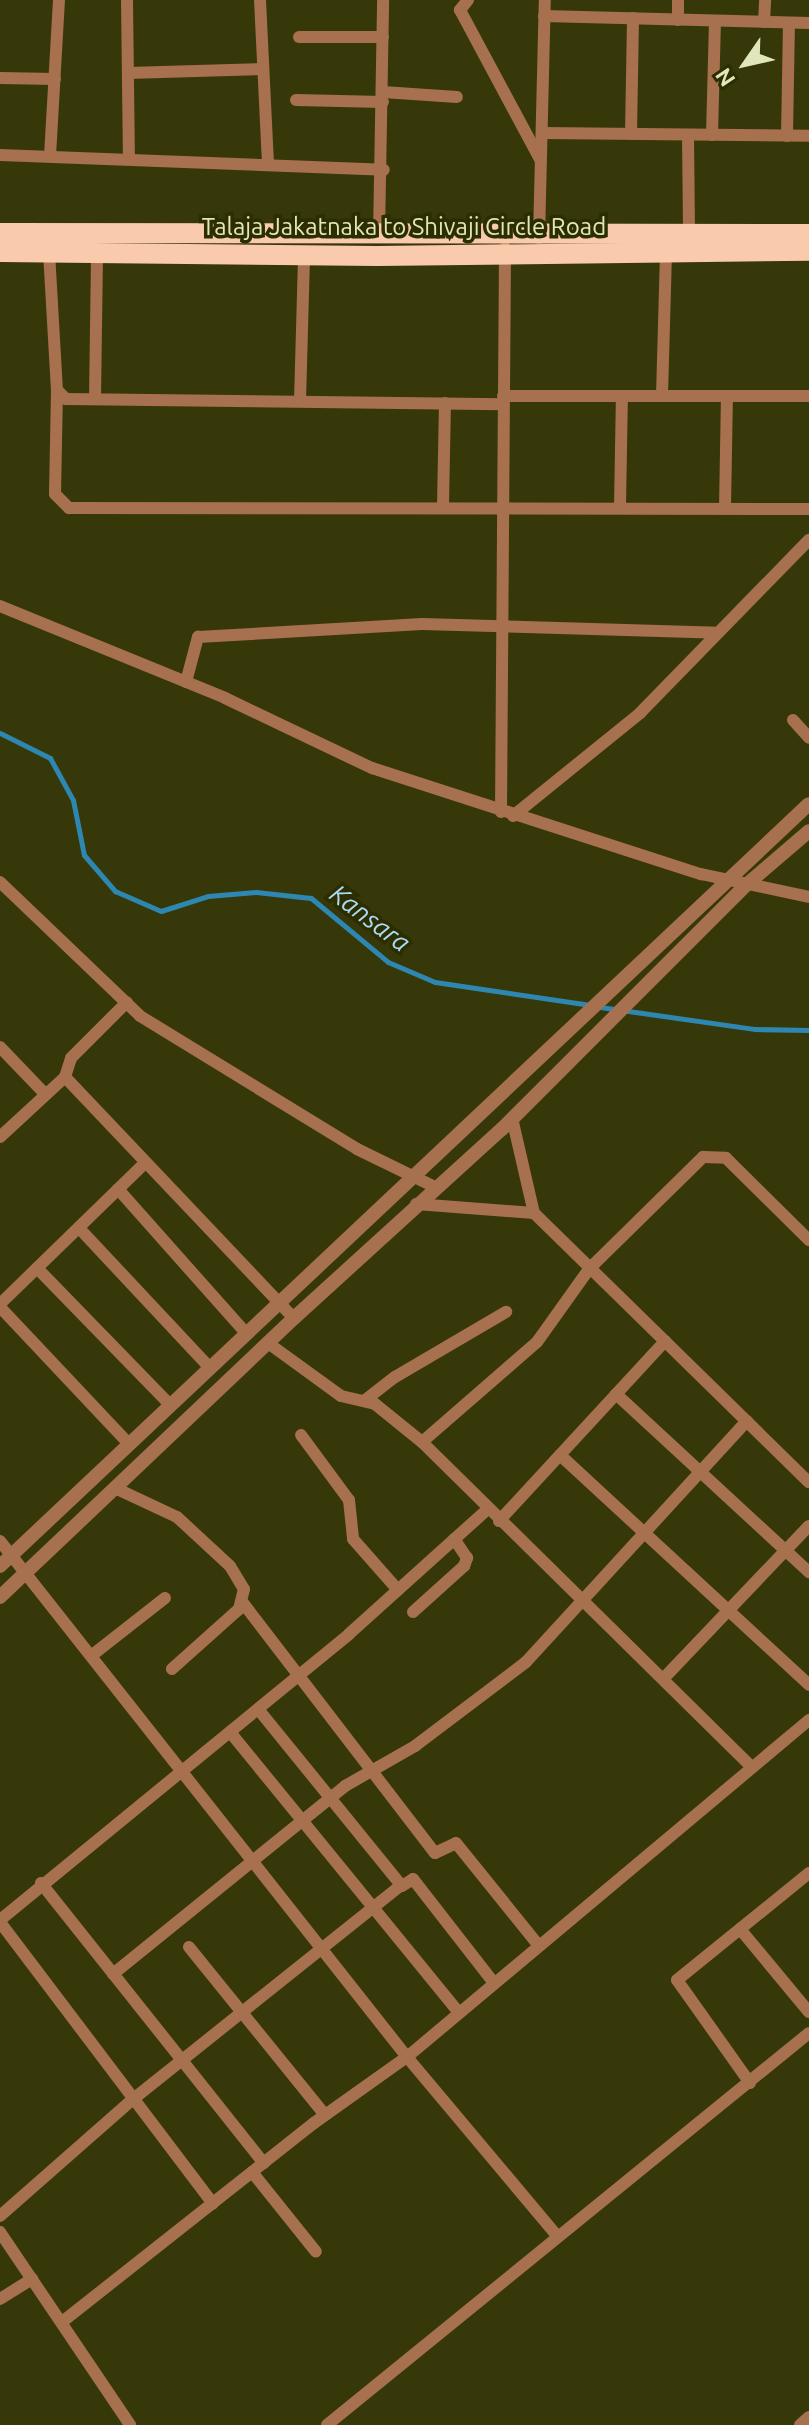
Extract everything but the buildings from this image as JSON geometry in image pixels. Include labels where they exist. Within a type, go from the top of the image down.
[{"type":"highway","name":"Talaja Jakatnaka to Shivaji Circle Road","points":[[0,233],[379,236],[505,245]]},
{"type":"highway","name":"Talaja Jakatnaka to Shivaji Circle Road","points":[[539,245],[689,235],[809,234]]},
{"type":"highway","name":"Talaja Jakatnaka to Shivaji Circle Road","points":[[0,252],[304,255],[505,245],[666,252],[809,251]]},
{"type":"street","points":[[50,156],[59,0]]},
{"type":"street","points":[[127,0],[129,158]]},
{"type":"street","points":[[260,0],[268,163]]},
{"type":"street","points":[[379,236],[384,170],[383,0]]},
{"type":"street","points":[[468,0],[460,10],[542,161]]},
{"type":"street","points":[[539,245],[545,0]]},
{"type":"street","points":[[678,0],[678,20]]},
{"type":"street","points":[[764,22],[765,0]]},
{"type":"street","points":[[544,16],[809,23]]},
{"type":"street","points":[[631,134],[633,18]]},
{"type":"street","points":[[712,135],[715,21]]},
{"type":"street","points":[[787,136],[789,23]]},
{"type":"street","points":[[299,37],[383,37]]},
{"type":"street","points":[[128,73],[263,69]]},
{"type":"street","points":[[0,78],[55,79]]},
{"type":"street","points":[[296,100],[457,97]]},
{"type":"street","points":[[543,133],[809,136]]},
{"type":"street","points":[[688,135],[689,235]]},
{"type":"street","points":[[0,155],[268,163],[384,170]]},
{"type":"street","points":[[505,245],[500,625],[507,814]]},
{"type":"street","points":[[49,252],[57,390],[55,494],[62,505],[809,509]]},
{"type":"street","points":[[662,396],[666,252]]},
{"type":"street","points":[[95,399],[97,253]]},
{"type":"street","points":[[300,401],[304,255]]},
{"type":"street","points":[[57,390],[66,399],[445,403],[622,396],[809,396]]},
{"type":"street","points":[[620,506],[622,396]]},
{"type":"street","points":[[725,508],[727,396]]},
{"type":"street","points":[[443,506],[445,403]]},
{"type":"street","points":[[507,814],[640,713],[809,540]]},
{"type":"street","points":[[0,606],[186,682],[372,768],[507,814],[728,878],[745,886],[809,897]]},
{"type":"street","points":[[186,682],[198,637],[500,625],[718,633]]},
{"type":"street","points":[[793,720],[809,738]]},
{"type":"street","points":[[0,1566],[809,804]]},
{"type":"street","points":[[0,1597],[294,1318],[512,1118],[745,886],[809,831]]},
{"type":"street","points":[[0,882],[140,1016],[357,1149],[435,1187]]},
{"type":"street","points":[[0,1137],[65,1077],[71,1058],[127,1002]]},
{"type":"street","points":[[0,1047],[45,1094]]},
{"type":"street","points":[[65,1077],[294,1318]]},
{"type":"street","points":[[512,1118],[534,1213],[809,1482]]},
{"type":"street","points":[[422,1442],[537,1342],[589,1269],[703,1157],[712,1154],[726,1158],[809,1240]]},
{"type":"street","points":[[129,1444],[0,1306],[145,1163]]},
{"type":"street","points":[[118,1189],[246,1333]]},
{"type":"street","points":[[416,1204],[534,1213]]},
{"type":"street","points":[[79,1228],[210,1368]]},
{"type":"street","points":[[37,1268],[170,1405]]},
{"type":"street","points":[[364,1401],[395,1377],[506,1312]]},
{"type":"street","points":[[499,1521],[665,1341]]},
{"type":"street","points":[[268,1343],[341,1396],[375,1404],[422,1442],[752,1767]]},
{"type":"street","points":[[616,1394],[809,1572]]},
{"type":"street","points":[[113,1974],[331,1798],[472,1707],[584,1603],[747,1421]]},
{"type":"street","points":[[301,1435],[349,1500],[353,1539],[398,1590]]},
{"type":"street","points":[[560,1455],[809,1685]]},
{"type":"street","points":[[115,1488],[177,1517],[230,1566],[244,1589],[243,1603],[435,1853],[456,1843],[539,1946]]},
{"type":"street","points":[[213,2204],[0,1921],[41,1883],[299,1675],[488,1509]]},
{"type":"street","points":[[664,1678],[809,1526]]},
{"type":"street","points":[[413,1612],[464,1566],[467,1558],[454,1539]]},
{"type":"street","points":[[0,1541],[407,2057],[557,2236]]},
{"type":"street","points":[[91,1656],[165,1598]]},
{"type":"street","points":[[172,1669],[243,1603]]},
{"type":"street","points":[[258,1709],[401,1885]]},
{"type":"street","points":[[62,2322],[325,2115],[407,2057],[809,1720]]},
{"type":"street","points":[[230,1732],[459,2013]]},
{"type":"street","points":[[750,2083],[677,1980],[809,1873]]},
{"type":"street","points":[[0,2216],[132,2100],[401,1885],[413,1879],[494,1983]]},
{"type":"street","points":[[41,1883],[264,2163]]},
{"type":"street","points":[[740,1929],[809,2012]]},
{"type":"street","points":[[189,1947],[325,2115]]},
{"type":"street","points":[[327,2425],[809,2033]]},
{"type":"street","points":[[252,2172],[316,2252]]},
{"type":"street","points":[[0,2232],[130,2425]]},
{"type":"street","points":[[0,2299],[32,2279]]},
{"type":"street","points":[[800,2425],[809,2417]]},
{"type":"waterway","name":"Kansara","points":[[0,733],[50,758],[73,800],[84,855],[115,891],[161,911],[208,896],[256,892],[311,898],[388,962],[435,982],[590,1005]]},
{"type":"waterway","name":"Kansara","points":[[600,1007],[755,1029],[809,1030]]}]
